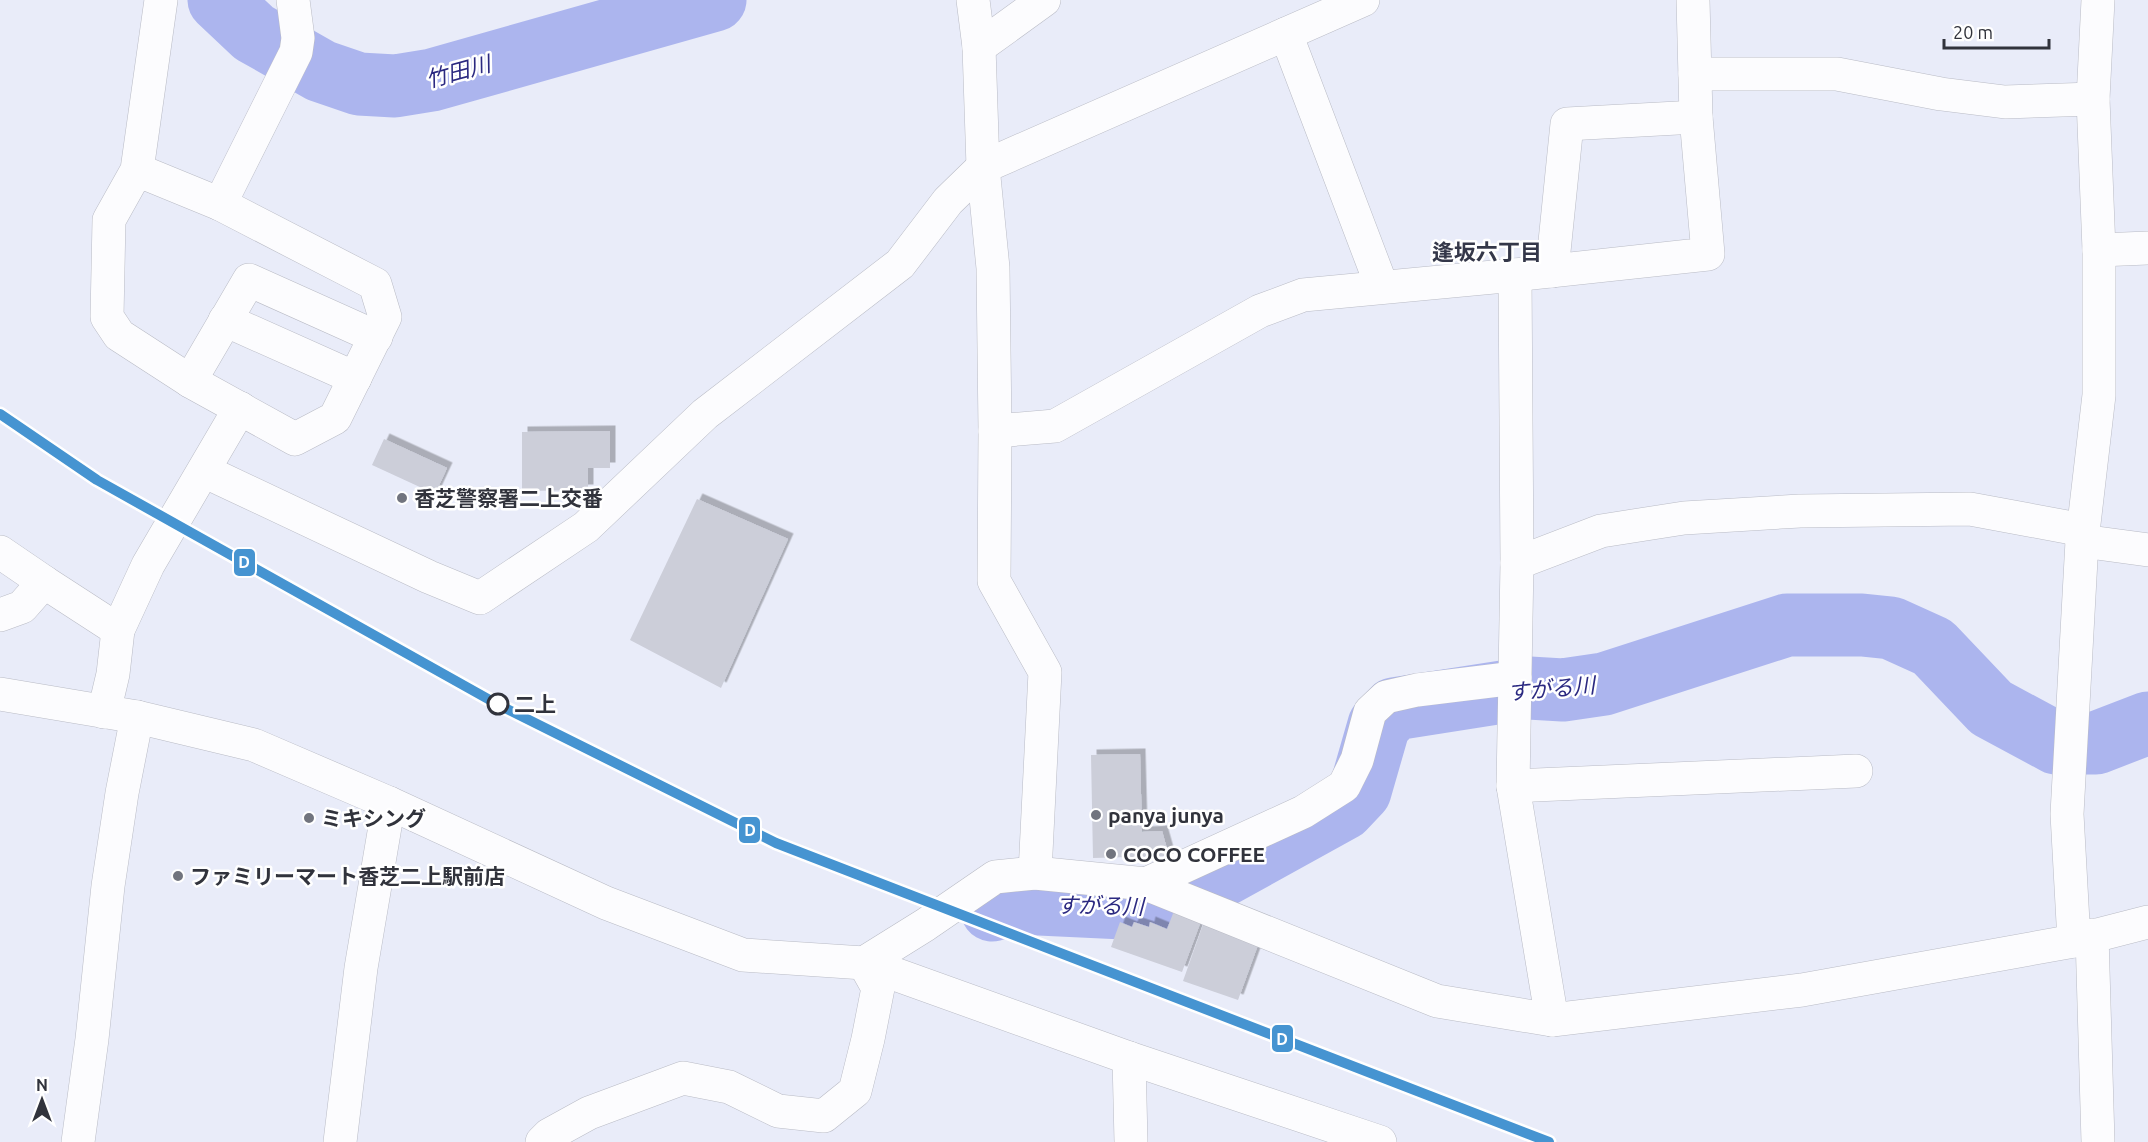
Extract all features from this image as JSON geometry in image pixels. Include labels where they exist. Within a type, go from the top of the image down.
[{"type":"street","points":[[137,170],[220,204],[375,284],[385,317],[335,418],[295,439],[190,381],[119,335],[107,317],[109,220],[137,170],[161,0]]},
{"type":"street","points":[[220,204],[291,61],[298,38],[293,0]]},
{"type":"street","points":[[973,0],[979,47],[983,167],[993,268],[994,581],[1045,672],[1035,873]]},
{"type":"street","points":[[979,47],[1044,0]]},
{"type":"street","points":[[204,471],[418,572],[480,598],[586,527],[705,414],[900,264],[948,201],[983,167],[1363,0]]},
{"type":"street","points":[[995,431],[1055,426],[1260,311],[1303,295],[1708,254],[1696,117],[1693,0]]},
{"type":"street","points":[[2097,0],[2093,99],[2099,250],[2099,395],[2082,535],[2067,814],[2083,938],[2098,1142]]},
{"type":"street","points":[[1286,34],[1382,287]]},
{"type":"street","points":[[1695,74],[1837,74],[1941,94],[2005,102],[2093,99]]},
{"type":"street","points":[[1552,271],[1567,124],[1696,117]]},
{"type":"street","points":[[2099,250],[2148,248]]},
{"type":"street","points":[[1515,275],[1517,563],[1513,786],[1552,1020]]},
{"type":"street","points":[[190,381],[249,280],[376,337]]},
{"type":"street","points":[[225,320],[355,378]]},
{"type":"street","points":[[104,712],[113,674],[118,630],[148,565],[240,408]]},
{"type":"street","points":[[1517,563],[1601,531],[1684,518],[1776,513],[1970,509],[2148,550]]},
{"type":"street","points":[[0,552],[118,630]]},
{"type":"street","points":[[0,615],[22,607],[44,582]]},
{"type":"street","points":[[1170,894],[1344,786],[1357,760],[1370,712],[1386,697],[1417,690],[1515,687]]},
{"type":"street","points":[[0,694],[137,717],[254,746],[389,803],[606,903],[743,955],[864,963],[1129,1058],[1380,1142]]},
{"type":"street","points":[[78,1142],[92,1039],[108,886],[122,793],[137,717]]},
{"type":"street","points":[[1513,786],[1856,771]]},
{"type":"street","points":[[340,1142],[361,968],[389,803]]},
{"type":"street","points":[[864,963],[995,877],[1035,873],[1170,894],[1437,1001],[1552,1020],[1802,990],[2083,938],[2148,922]]},
{"type":"street","points":[[542,1142],[549,1135],[590,1113],[683,1078],[729,1086],[778,1111],[824,1116],[855,1091],[878,988],[864,963]]},
{"type":"street","points":[[1129,1058],[1131,1142]]},
{"type":"building","points":[[610,431],[610,468],[588,468],[588,490],[522,491],[522,432]]},
{"type":"building","points":[[384,439],[447,468],[435,494],[372,465]]},
{"type":"building","points":[[697,499],[788,539],[721,688],[630,640]]},
{"type":"building","points":[[1140,754],[1142,832],[1162,831],[1169,856],[1093,858],[1091,755]]},
{"type":"building","points":[[1174,911],[1201,921],[1182,972],[1111,947],[1120,922],[1132,927],[1134,922],[1149,927],[1150,922],[1167,929]]},
{"type":"building","points":[[1204,922],[1259,942],[1238,1000],[1183,981]]},
{"type":"waterway","name":"竹田川","points":[[219,0],[254,33],[321,71],[359,84],[395,86],[432,80],[715,0]]},
{"type":"waterway","name":"すがる川","points":[[992,910],[1018,903],[1124,908],[1158,905],[1200,888],[1343,809],[1360,791],[1379,725],[1394,709],[1529,688],[1563,690],[1604,684],[1787,625],[1862,625],[1891,628],[1933,647],[1991,708],[2056,743],[2096,743],[2148,723]]},
{"type":"transit line","name":"D","points":[[0,414],[97,480],[497,704],[776,843],[1549,1142]]},
{"type":"place","name":"香芝警察署二上交番","points":[[402,498]]},
{"type":"place","name":"二上","points":[[498,704]]},
{"type":"place","name":"panya junya","points":[[1096,815]]},
{"type":"place","name":"ミキシング","points":[[309,818]]},
{"type":"place","name":"COCO COFFEE","points":[[1111,854]]},
{"type":"place","name":"ファミリーマート香芝二上駅前店","points":[[178,876]]},
{"type":"district","name":"逢坂六丁目","points":[[1487,251]]}]
